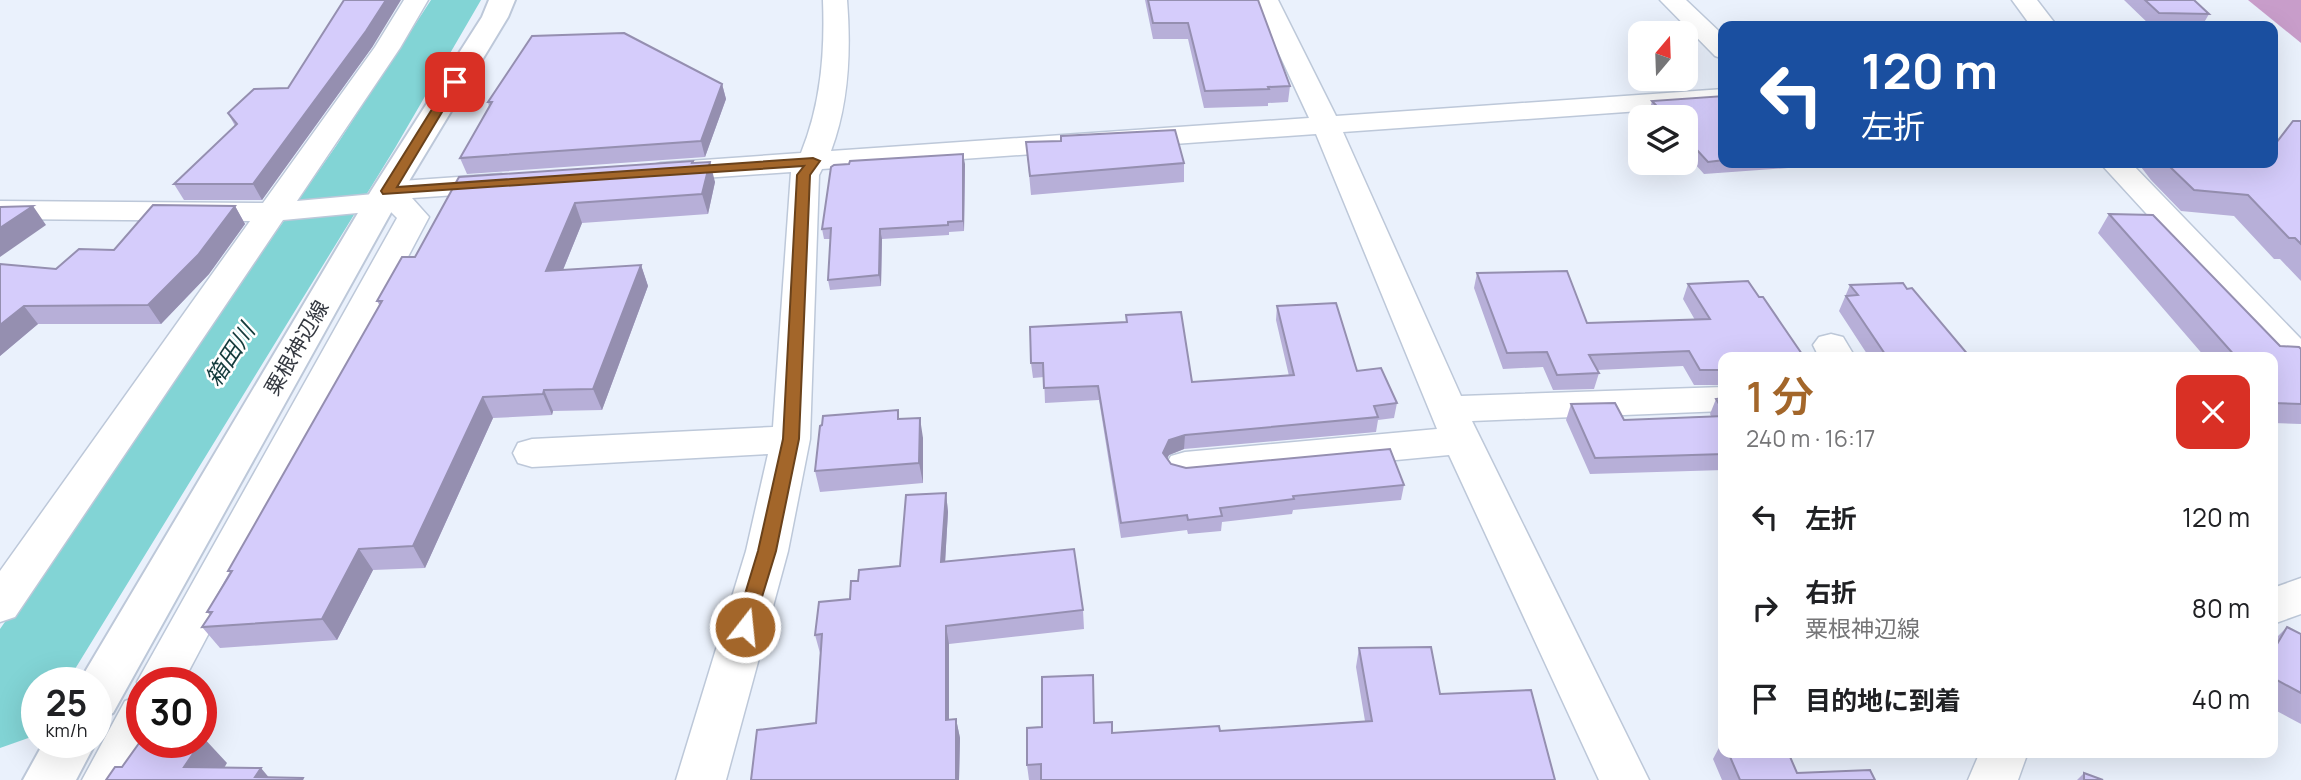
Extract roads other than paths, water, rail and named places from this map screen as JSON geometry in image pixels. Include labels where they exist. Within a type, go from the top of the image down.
[{"type":"main road","name":"粟根神辺線","points":[[112,670],[384,197],[495,17],[502,0]]},
{"type":"main road","points":[[49,780],[62,758]]},
{"type":"street","points":[[0,605],[387,48],[416,0]]},
{"type":"street","points":[[701,780],[767,551],[791,439],[804,175],[813,161],[835,88],[835,0]]},
{"type":"street","points":[[1266,0],[1326,125],[1455,425],[1624,780]]},
{"type":"street","points":[[1672,0],[1718,45]]},
{"type":"street","points":[[2024,0],[2040,21]]},
{"type":"street","points":[[635,174],[1718,97]]},
{"type":"street","points":[[2120,168],[2301,359]]},
{"type":"street","points":[[0,210],[273,212],[525,182]]},
{"type":"street","points":[[168,667],[413,216],[384,197]]},
{"type":"street","points":[[1185,466],[1455,425],[1718,400]]},
{"type":"street","points":[[532,453],[791,439]]},
{"type":"street","points":[[2278,605],[2301,595]]},
{"type":"street","points":[[107,780],[126,745]]},
{"type":"street","points":[[1993,780],[2002,758]]},
{"type":"waterway","name":"箱田川","points":[[0,707],[365,148],[456,0]]}]
